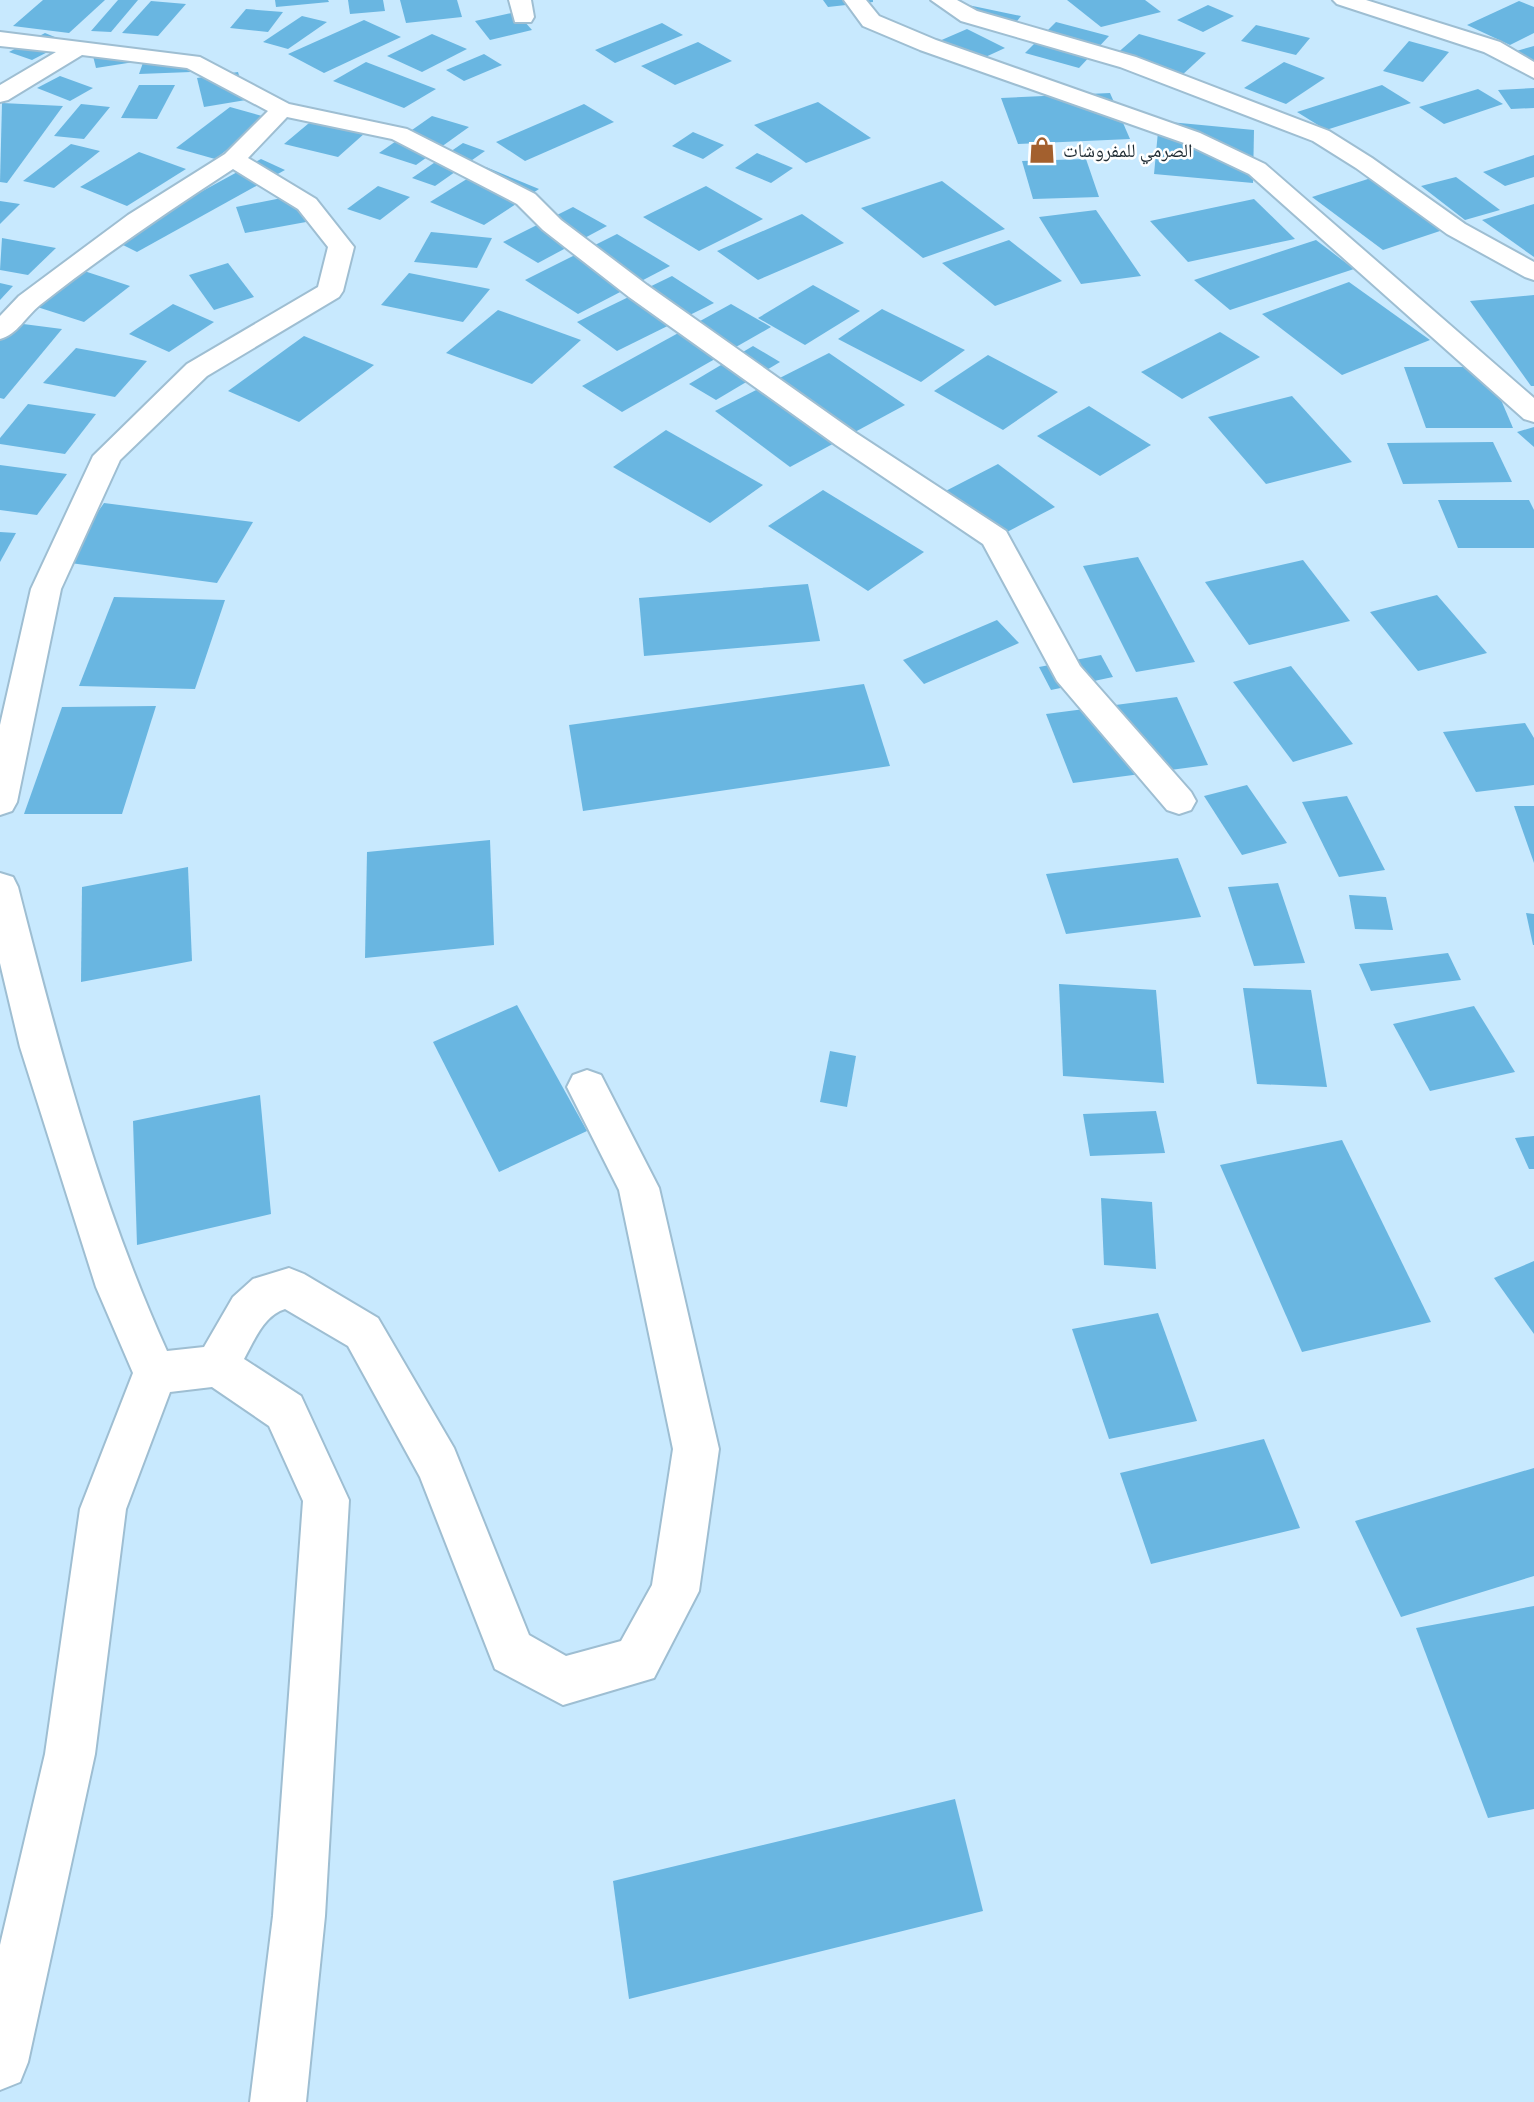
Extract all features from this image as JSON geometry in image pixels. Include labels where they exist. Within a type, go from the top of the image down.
[{"type":"street","points":[[855,0],[871,21],[928,46],[1192,138],[1257,169],[1534,414]]},
{"type":"street","points":[[942,0],[969,16],[1128,62],[1321,136],[1364,163],[1456,229],[1534,272]]},
{"type":"street","points":[[1344,0],[1492,47],[1534,71]]},
{"type":"street","points":[[0,39],[192,62],[282,109],[400,134],[526,199],[552,225],[638,291],[846,439],[995,538],[1068,673],[1179,801]]},
{"type":"street","points":[[0,95],[80,47]]},
{"type":"street","points":[[0,331],[28,302],[137,220],[233,159],[282,109]]},
{"type":"street","points":[[0,802],[46,589],[107,456],[197,370],[330,291],[341,247],[307,204],[233,159]]},
{"type":"street","points":[[0,887],[39,1047],[117,1287],[155,1373],[103,1510],[70,1754],[0,2062]]},
{"type":"street","points":[[217,1366],[248,1311],[268,1293],[289,1289],[363,1332],[439,1464],[512,1652],[563,1681],[637,1661],[675,1591],[696,1449],[639,1188],[587,1087]]},
{"type":"street","points":[[155,1373],[217,1366],[285,1411],[326,1500],[299,1916],[278,2102]]},
{"type":"building","points":[[43,0],[105,0],[69,33],[13,26]]},
{"type":"building","points":[[118,0],[138,0],[111,32],[91,31]]},
{"type":"building","points":[[275,0],[328,0],[329,2],[276,7]]},
{"type":"building","points":[[348,0],[383,0],[385,11],[350,14]]},
{"type":"building","points":[[400,0],[457,0],[462,17],[406,23]]},
{"type":"building","points":[[823,0],[873,0],[873,2],[828,7]]},
{"type":"building","points":[[1067,0],[1145,0],[1161,12],[1101,27]]},
{"type":"building","points":[[151,1],[186,4],[158,36],[122,33]]},
{"type":"building","points":[[1519,1],[1534,7],[1534,33],[1510,45],[1467,25]]},
{"type":"building","points":[[968,5],[1021,16],[1011,29],[957,18]]},
{"type":"building","points":[[1208,5],[1234,16],[1203,32],[1177,20]]},
{"type":"building","points":[[246,9],[283,12],[268,32],[230,28]]},
{"type":"building","points":[[516,12],[532,30],[490,40],[475,21]]},
{"type":"building","points":[[302,16],[327,22],[288,49],[263,42]]},
{"type":"building","points":[[364,20],[401,37],[324,73],[288,54]]},
{"type":"building","points":[[1056,22],[1109,36],[1079,68],[1025,53]]},
{"type":"building","points":[[662,23],[683,35],[615,63],[595,50]]},
{"type":"building","points":[[1256,25],[1310,38],[1296,55],[1241,41]]},
{"type":"building","points":[[967,29],[1005,48],[968,65],[930,45]]},
{"type":"building","points":[[45,33],[67,42],[32,60],[9,52]]},
{"type":"building","points":[[432,34],[467,49],[422,72],[387,56]]},
{"type":"building","points":[[1139,34],[1206,53],[1181,76],[1114,56]]},
{"type":"building","points":[[1409,41],[1449,52],[1423,82],[1383,71]]},
{"type":"building","points":[[698,42],[732,61],[675,85],[641,66]]},
{"type":"building","points":[[1534,46],[1534,65],[1513,52]]},
{"type":"building","points":[[131,50],[134,62],[96,68],[93,56]]},
{"type":"building","points":[[484,54],[502,65],[464,81],[446,70]]},
{"type":"building","points":[[196,56],[191,72],[139,74],[145,57]]},
{"type":"building","points":[[366,62],[436,89],[404,108],[333,81]]},
{"type":"building","points":[[1284,62],[1325,78],[1286,104],[1244,88]]},
{"type":"building","points":[[238,72],[246,100],[204,107],[197,78]]},
{"type":"building","points":[[60,76],[93,88],[70,101],[37,88]]},
{"type":"building","points":[[139,85],[175,85],[157,119],[121,118]]},
{"type":"building","points":[[1382,85],[1411,103],[1326,130],[1297,112]]},
{"type":"building","points":[[1534,88],[1534,108],[1511,109],[1498,90]]},
{"type":"building","points":[[1478,89],[1503,104],[1444,124],[1419,107]]},
{"type":"building","points":[[1110,93],[1130,139],[1018,144],[1001,98]]},
{"type":"building","points":[[818,102],[871,138],[806,163],[754,125]]},
{"type":"building","points":[[2,103],[63,106],[7,183],[0,182]]},
{"type":"building","points":[[81,104],[110,107],[84,139],[54,136]]},
{"type":"building","points":[[584,104],[614,122],[525,161],[496,142]]},
{"type":"building","points":[[230,107],[269,118],[215,159],[176,148]]},
{"type":"building","points":[[321,113],[374,125],[338,157],[284,144]]},
{"type":"building","points":[[432,116],[469,127],[416,165],[379,153]]},
{"type":"building","points":[[1159,121],[1254,130],[1253,183],[1154,174]]},
{"type":"building","points":[[693,132],[724,145],[703,159],[672,146]]},
{"type":"building","points":[[463,143],[485,151],[435,186],[412,178]]},
{"type":"building","points":[[71,144],[100,151],[54,188],[23,181]]},
{"type":"building","points":[[139,152],[186,169],[127,206],[80,187]]},
{"type":"building","points":[[757,153],[793,168],[771,183],[735,168]]},
{"type":"building","points":[[1534,155],[1534,177],[1505,186],[1483,172]]},
{"type":"building","points":[[261,159],[285,170],[137,252],[113,240]]},
{"type":"building","points":[[1086,159],[1099,197],[1033,199],[1022,161]]},
{"type":"building","points":[[486,167],[539,189],[484,225],[430,202]]},
{"type":"building","points":[[1456,177],[1500,210],[1465,220],[1421,186]]},
{"type":"building","points":[[1371,178],[1443,230],[1383,250],[1312,197]]},
{"type":"building","points":[[942,181],[1005,229],[923,258],[861,208]]},
{"type":"building","points":[[378,186],[410,197],[380,220],[347,209]]},
{"type":"building","points":[[706,186],[763,219],[699,251],[643,217]]},
{"type":"building","points":[[307,193],[317,220],[245,233],[236,207]]},
{"type":"building","points":[[1254,199],[1295,239],[1188,262],[1150,221]]},
{"type":"building","points":[[0,201],[20,204],[0,224]]},
{"type":"building","points":[[1534,204],[1534,257],[1482,220]]},
{"type":"building","points":[[573,207],[607,226],[538,263],[503,242]]},
{"type":"building","points":[[1096,210],[1141,276],[1081,284],[1039,217]]},
{"type":"building","points":[[802,214],[844,243],[758,280],[717,251]]},
{"type":"building","points":[[431,232],[492,238],[477,268],[414,262]]},
{"type":"building","points":[[617,234],[670,266],[578,314],[525,280]]},
{"type":"building","points":[[2,238],[56,248],[28,275],[0,270]]},
{"type":"building","points":[[1009,240],[1062,281],[995,306],[942,263]]},
{"type":"building","points":[[1316,240],[1354,269],[1230,310],[1194,280]]},
{"type":"building","points":[[228,263],[254,297],[214,310],[189,275]]},
{"type":"building","points":[[78,269],[130,286],[84,322],[31,305]]},
{"type":"building","points":[[409,273],[490,289],[463,322],[381,305]]},
{"type":"building","points":[[672,276],[714,303],[617,351],[577,322]]},
{"type":"building","points":[[1349,282],[1430,340],[1342,375],[1262,314]]},
{"type":"building","points":[[0,283],[13,286],[0,300]]},
{"type":"building","points":[[813,285],[860,311],[805,345],[758,318]]},
{"type":"building","points":[[1534,295],[1534,386],[1531,386],[1470,301]]},
{"type":"building","points":[[173,304],[214,322],[169,352],[129,334]]},
{"type":"building","points":[[731,304],[771,327],[622,412],[582,386]]},
{"type":"building","points":[[882,309],[965,350],[921,382],[838,339]]},
{"type":"building","points":[[498,310],[581,340],[532,384],[446,353]]},
{"type":"building","points":[[0,321],[62,329],[4,399],[0,398]]},
{"type":"building","points":[[1220,332],[1260,357],[1182,399],[1141,372]]},
{"type":"building","points":[[304,336],[374,365],[299,422],[228,391]]},
{"type":"building","points":[[753,346],[780,362],[716,400],[689,384]]},
{"type":"building","points":[[76,348],[147,361],[115,397],[43,383]]},
{"type":"building","points":[[829,353],[905,405],[790,467],[715,411]]},
{"type":"building","points":[[988,355],[1058,392],[1003,430],[934,391]]},
{"type":"building","points":[[1404,367],[1487,367],[1513,428],[1426,428]]},
{"type":"building","points":[[1292,396],[1352,462],[1266,484],[1208,417]]},
{"type":"building","points":[[28,404],[96,414],[65,454],[0,444],[0,438]]},
{"type":"building","points":[[1089,406],[1151,445],[1100,476],[1037,436]]},
{"type":"building","points":[[1534,427],[1534,447],[1517,432]]},
{"type":"building","points":[[666,430],[763,485],[710,523],[613,467]]},
{"type":"building","points":[[1493,442],[1512,482],[1403,484],[1387,443]]},
{"type":"building","points":[[998,464],[1055,507],[988,542],[932,498]]},
{"type":"building","points":[[0,465],[67,474],[37,515],[0,510]]},
{"type":"building","points":[[823,490],[924,552],[868,591],[768,526]]},
{"type":"building","points":[[1438,500],[1529,500],[1534,510],[1534,548],[1458,548]]},
{"type":"building","points":[[104,503],[253,522],[217,583],[63,562]]},
{"type":"building","points":[[0,532],[16,533],[0,562]]},
{"type":"building","points":[[1138,557],[1195,662],[1136,672],[1083,566]]},
{"type":"building","points":[[1303,560],[1350,621],[1249,645],[1205,582]]},
{"type":"building","points":[[808,584],[820,641],[644,656],[639,598]]},
{"type":"building","points":[[1437,595],[1487,653],[1418,671],[1370,612]]},
{"type":"building","points":[[114,597],[225,600],[195,689],[79,686]]},
{"type":"building","points":[[997,620],[1019,643],[924,684],[903,660]]},
{"type":"building","points":[[1101,655],[1113,677],[1051,690],[1039,667]]},
{"type":"building","points":[[1291,666],[1353,744],[1293,762],[1233,682]]},
{"type":"building","points":[[864,684],[890,766],[583,811],[569,725]]},
{"type":"building","points":[[1177,697],[1208,765],[1073,783],[1046,714]]},
{"type":"building","points":[[156,706],[122,814],[24,814],[62,707]]},
{"type":"building","points":[[1525,723],[1534,738],[1534,785],[1476,792],[1443,732]]},
{"type":"building","points":[[1247,785],[1287,843],[1242,855],[1204,796]]},
{"type":"building","points":[[1347,796],[1385,870],[1339,877],[1302,802]]},
{"type":"building","points":[[1514,806],[1534,806],[1534,863]]},
{"type":"building","points":[[490,840],[494,945],[365,958],[367,852]]},
{"type":"building","points":[[1178,858],[1201,917],[1066,934],[1046,874]]},
{"type":"building","points":[[188,867],[192,961],[81,982],[82,887]]},
{"type":"building","points":[[1278,883],[1305,963],[1254,966],[1228,887]]},
{"type":"building","points":[[1349,895],[1386,897],[1393,930],[1355,929]]},
{"type":"building","points":[[1526,913],[1534,914],[1534,945],[1533,945]]},
{"type":"building","points":[[1448,953],[1461,980],[1371,991],[1359,964]]},
{"type":"building","points":[[1059,984],[1156,990],[1164,1083],[1063,1076]]},
{"type":"building","points":[[1243,988],[1311,990],[1327,1087],[1257,1084]]},
{"type":"building","points":[[517,1005],[587,1131],[499,1172],[433,1042]]},
{"type":"building","points":[[1474,1006],[1515,1072],[1430,1091],[1393,1024]]},
{"type":"building","points":[[830,1051],[856,1056],[847,1107],[820,1102]]},
{"type":"building","points":[[260,1095],[271,1214],[137,1245],[133,1121]]},
{"type":"building","points":[[1156,1111],[1165,1153],[1090,1156],[1083,1114]]},
{"type":"building","points":[[1534,1136],[1534,1169],[1529,1169],[1515,1138]]},
{"type":"building","points":[[1342,1140],[1431,1322],[1302,1352],[1220,1165]]},
{"type":"building","points":[[1101,1198],[1152,1202],[1156,1269],[1104,1265]]},
{"type":"building","points":[[1534,1261],[1534,1334],[1494,1278]]},
{"type":"building","points":[[1158,1313],[1197,1421],[1109,1439],[1072,1329]]},
{"type":"building","points":[[1264,1439],[1300,1528],[1151,1564],[1120,1473]]},
{"type":"building","points":[[1534,1468],[1534,1576],[1401,1617],[1355,1521]]},
{"type":"building","points":[[1534,1606],[1534,1809],[1488,1818],[1416,1628]]},
{"type":"building","points":[[955,1799],[983,1911],[629,1999],[613,1881]]},
{"type":"place","name":"الصرمي للمفروشات","points":[[1042,150]]}]
